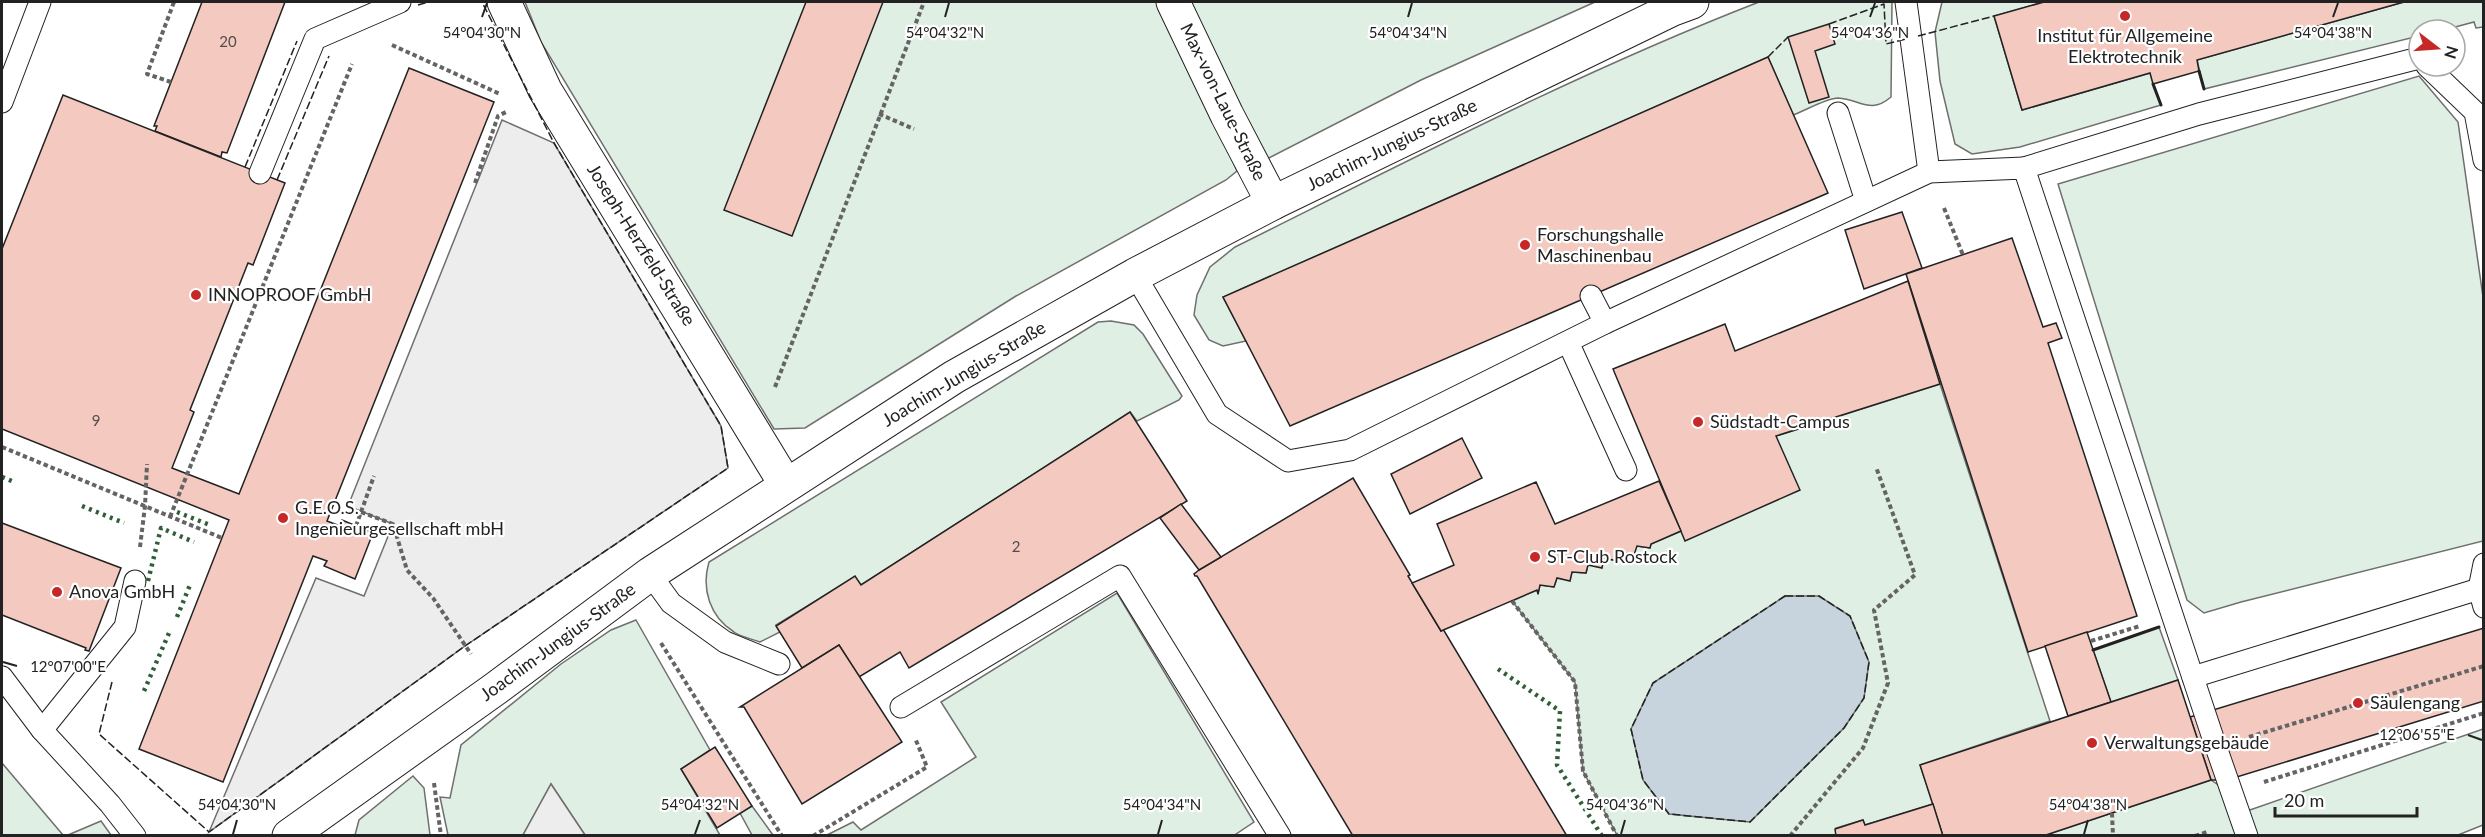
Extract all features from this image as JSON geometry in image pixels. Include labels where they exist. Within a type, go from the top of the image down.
[{"type":"street","name":"Joseph-Herzfeld-Straße","points":[[504,2],[534,97],[786,485]]},
{"type":"street","name":"Max-von-Laue-Straße","points":[[1173,2],[1227,116],[1273,203]]},
{"type":"street","name":"Joachim-Jungius-Straße","points":[[299,832],[650,574],[954,377],[1135,275],[1273,203],[1692,2]]},
{"type":"lane","points":[[2,102],[40,2]]},
{"type":"lane","points":[[260,173],[315,39],[356,29],[400,2]]},
{"type":"lane","points":[[1906,2],[1929,172]]},
{"type":"lane","points":[[1135,275],[1217,414],[1288,461],[1350,450],[1605,323],[1929,172],[2024,168],[2199,114],[2407,61]]},
{"type":"lane","points":[[2440,78],[2475,112],[2484,160]]},
{"type":"lane","points":[[1838,113],[1866,201]]},
{"type":"lane","points":[[2024,168],[2247,836]]},
{"type":"lane","points":[[1592,296],[1605,323]]},
{"type":"lane","points":[[1568,342],[1626,470]]},
{"type":"lane","points":[[2193,677],[2481,598],[2481,570],[2484,564]]},
{"type":"lane","points":[[650,574],[671,603],[725,642],[779,664]]},
{"type":"lane","points":[[901,707],[1120,576],[1280,836]]},
{"type":"lane","points":[[42,730],[125,627],[135,581]]},
{"type":"lane","points":[[2,677],[42,730],[110,804],[135,836]]},
{"type":"path","points":[[171,82],[147,74],[174,2]]},
{"type":"path","points":[[779,372],[924,2]]},
{"type":"path","points":[[170,517],[356,29],[534,97]]},
{"type":"path","points":[[475,183],[498,116],[534,97]]},
{"type":"path","points":[[879,114],[914,129]]},
{"type":"path","points":[[1929,172],[1963,255]]},
{"type":"path","points":[[2,447],[222,538]]},
{"type":"path","points":[[135,581],[145,506],[147,464]]},
{"type":"path","points":[[1790,836],[1863,748],[1888,683],[1874,610],[1915,575],[1876,467]]},
{"type":"path","points":[[356,526],[374,476]]},
{"type":"path","points":[[361,512],[393,524],[407,570],[433,598],[465,646]]},
{"type":"path","points":[[1512,601],[1575,682],[1583,771],[1617,836]]},
{"type":"path","points":[[671,603],[650,624],[782,836]]},
{"type":"path","points":[[2091,641],[2172,615]]},
{"type":"path","points":[[2216,747],[2484,666]]},
{"type":"path","points":[[813,836],[927,767],[901,707]]},
{"type":"path","points":[[2232,792],[2484,713]]},
{"type":"path","points":[[2112,813],[2113,836]]},
{"type":"green space","points":[[525,2],[1163,2],[1237,171],[1226,180],[1016,296],[805,428],[774,429],[541,42]]},
{"type":"green space","points":[[1187,2],[1595,2],[1421,80],[1267,159]]},
{"type":"green space","points":[[1759,2],[1892,2],[1891,97],[1877,105],[1865,105],[1838,98],[1822,102],[1793,115],[1768,57],[1223,297],[1246,341],[1223,346],[1209,340],[1194,315],[1197,295],[1210,267],[1235,247],[1429,150],[1560,88]]},
{"type":"green space","points":[[1942,2],[2044,2],[1994,16],[2022,110],[2150,73],[2161,105],[2020,147],[1972,154],[1955,144],[1940,81],[1935,32]]},
{"type":"green space","points":[[2404,2],[2483,2],[2483,27],[2476,28],[2474,22],[2467,24],[2467,18],[2407,18],[2407,39],[2204,89],[2197,60]]},
{"type":"green space","points":[[2412,78],[2421,78],[2458,122],[2483,297],[2483,541],[2204,613],[2187,600],[2058,184]]},
{"type":"green space","points":[[1111,321],[1134,325],[1143,334],[1182,396],[1179,400],[1137,421],[1130,412],[861,585],[855,577],[776,625],[780,632],[760,642],[737,634],[719,619],[709,601],[707,592],[709,562],[1098,322]]},
{"type":"green space","points":[[1940,384],[2050,721],[1920,765],[1933,804],[1865,825],[1863,820],[1836,828],[1836,835],[1617,835],[1583,771],[1575,682],[1512,601],[1537,590],[1538,593],[1540,585],[1554,587],[1557,578],[1570,580],[1572,572],[1586,573],[1588,565],[1604,558],[1618,561],[1620,552],[1637,546],[1650,548],[1651,544],[1681,531],[1776,436]]},
{"type":"green space","points":[[1117,593],[1254,822],[1233,836],[827,835],[853,822],[861,830],[976,757],[941,702]]},
{"type":"green space","points":[[636,620],[710,750],[681,769],[720,835],[585,835],[551,784],[523,835],[448,835],[440,797],[450,798],[461,745],[561,664],[611,630]]},
{"type":"green space","points":[[2159,627],[2178,680],[2111,702],[2093,650]]},
{"type":"green space","points":[[2483,729],[2483,825],[2458,835],[2256,835],[2247,811]]},
{"type":"green space","points":[[2,763],[63,835],[2,835]]},
{"type":"green space","points":[[413,776],[424,788],[430,835],[355,835],[359,820]]},
{"type":"green space","points":[[2211,780],[2224,789],[2240,836],[2043,836]]},
{"type":"green space","points":[[752,806],[773,835],[752,835],[740,813]]},
{"type":"green space","points":[[101,821],[111,835],[68,835]]},
{"type":"shaded area","points":[[502,120],[554,143],[721,426],[728,468],[465,646],[209,832],[316,578],[364,596],[393,524],[348,506]]},
{"type":"shaded area","points":[[1785,596],[1819,596],[1850,616],[1869,662],[1864,698],[1844,728],[1750,822],[1669,814],[1643,780],[1631,729],[1653,683]]},
{"type":"shaded area","points":[[551,784],[585,835],[523,835]]},
{"type":"building","points":[[202,2],[285,2],[227,153],[222,152],[221,157],[155,131],[157,126],[154,126]]},
{"type":"building","points":[[806,2],[883,2],[792,236],[724,210]]},
{"type":"building","points":[[2044,2],[2404,2],[2197,60],[2199,71],[2153,84],[2150,73],[2022,110],[1994,16]]},
{"type":"building","points":[[1829,24],[1835,44],[1815,51],[1829,97],[1809,103],[1788,37]]},
{"type":"building","name":"Forschungshalle Maschinenbau","points":[[1768,57],[1828,193],[1290,426],[1223,297]]},
{"type":"building","points":[[409,68],[494,102],[327,521],[340,526],[342,520],[373,533],[355,579],[324,566],[327,561],[313,556],[223,782],[139,749],[229,520],[2,429],[2,249],[63,95],[285,183],[253,265],[248,263],[190,410],[194,412],[172,468],[239,494]]},
{"type":"building","points":[[1902,212],[1922,268],[1864,289],[1845,230]]},
{"type":"building","points":[[2012,238],[2043,327],[2056,323],[2062,338],[2048,343],[2137,616],[2028,652],[1906,274]]},
{"type":"building","points":[[1908,281],[1940,384],[1776,436],[1800,490],[1685,541],[1613,369],[1725,324],[1735,351]]},
{"type":"building","points":[[1130,412],[1187,501],[909,668],[900,652],[859,677],[839,645],[802,668],[776,626],[855,576],[861,585]]},
{"type":"building","points":[[1462,438],[1482,478],[1410,514],[1391,474]]},
{"type":"building","points":[[1353,478],[1410,575],[1408,576],[1441,631],[1443,629],[1567,836],[1353,836],[1195,576],[1194,574],[1199,570]]},
{"type":"building","name":"ST-Club Rostock","points":[[1659,481],[1681,531],[1651,544],[1650,548],[1637,546],[1634,555],[1620,552],[1618,561],[1604,558],[1602,568],[1588,565],[1586,573],[1572,572],[1570,581],[1557,578],[1554,587],[1540,585],[1538,594],[1537,590],[1441,631],[1412,583],[1454,565],[1437,524],[1536,482],[1555,524]]},
{"type":"building","points":[[1181,504],[1221,557],[1199,570],[1160,518]]},
{"type":"building","name":"Anova GmbH","points":[[2,523],[121,568],[89,651],[2,615]]},
{"type":"building","name":"Säulengang","points":[[2484,628],[2484,701],[2227,780],[2211,780],[2190,717]]},
{"type":"building","points":[[2087,632],[2111,702],[2068,716],[2045,646]]},
{"type":"building","points":[[839,645],[902,742],[802,804],[744,707],[740,707]]},
{"type":"building","name":"Verwaltungsgebäude","points":[[2178,680],[2211,780],[2043,836],[1943,836],[1920,765]]},
{"type":"building","points":[[715,747],[752,806],[717,828],[681,769]]},
{"type":"building","points":[[1933,804],[1943,836],[1836,836],[1835,829],[1863,820],[1865,825]]},
{"type":"hedge","points":[[2,477],[14,482]]},
{"type":"hedge","points":[[82,506],[124,523]]},
{"type":"hedge","points":[[177,512],[210,525]]},
{"type":"hedge","points":[[148,581],[161,528],[194,542]]},
{"type":"hedge","points":[[177,617],[190,585]]},
{"type":"hedge","points":[[144,691],[169,633]]},
{"type":"hedge","points":[[1498,669],[1560,711],[1557,765],[1602,836]]},
{"type":"fence","points":[[418,5],[428,2]]},
{"type":"fence","points":[[112,682],[99,734],[209,832],[465,646],[728,468],[721,426],[554,143],[482,2]]},
{"type":"fence","points":[[1829,24],[1884,4],[1886,44],[1906,39]]},
{"type":"fence","points":[[1918,36],[1994,16]]},
{"type":"fence","points":[[1768,57],[1788,37]]},
{"type":"fence","points":[[245,167],[297,41]]},
{"type":"fence","points":[[277,180],[329,56]]},
{"type":"fence","points":[[1785,596],[1819,596],[1850,616],[1869,662],[1864,698],[1844,728],[1750,822],[1669,814],[1643,780],[1631,729],[1653,683],[1785,596]]},
{"type":"wall","points":[[2199,71],[2204,89]]},
{"type":"wall","points":[[2153,84],[2161,105]]},
{"type":"wall","points":[[2093,650],[2159,627]]},
{"type":"place","name":"Institut für Allgemeine Elektrotechnik","points":[[2125,16]]},
{"type":"place","name":"Forschungshalle Maschinenbau","points":[[1525,245]]},
{"type":"place","name":"INNOPROOF GmbH","points":[[196,295]]},
{"type":"place","name":"Südstadt-Campus","points":[[1698,422]]},
{"type":"place","name":"G.E.O.S. Ingenieurgesellschaft mbH","points":[[283,518]]},
{"type":"place","name":"ST-Club Rostock","points":[[1535,557]]},
{"type":"place","name":"Anova GmbH","points":[[57,592]]},
{"type":"place","name":"Säulengang","points":[[2358,703]]},
{"type":"place","name":"Verwaltungsgebäude","points":[[2092,743]]}]
